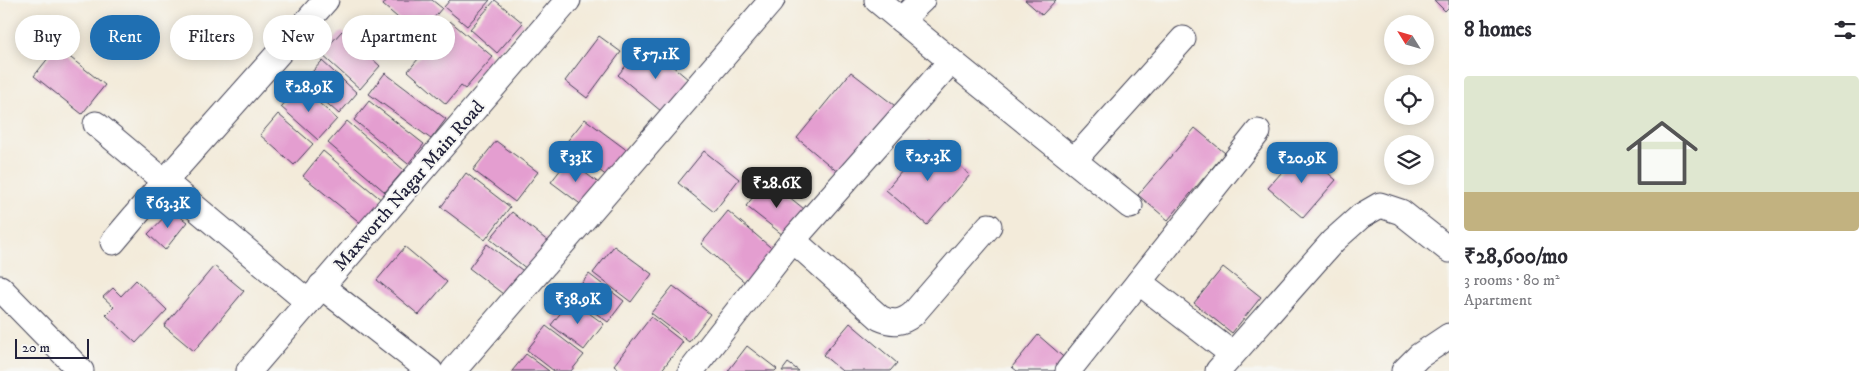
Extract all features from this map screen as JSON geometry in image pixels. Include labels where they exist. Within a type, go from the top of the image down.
[{"type":"street","name":"Maxworth Nagar Main Road","points":[[250,371],[568,0]]},
{"type":"street","points":[[453,371],[772,0]]},
{"type":"street","points":[[877,0],[1130,206]]},
{"type":"street","points":[[901,20],[922,0]]},
{"type":"street","points":[[113,242],[319,8]]},
{"type":"street","points":[[1074,160],[1183,39]]},
{"type":"street","points":[[691,371],[793,240],[951,61]]},
{"type":"street","points":[[96,124],[165,181],[315,294],[430,371]]},
{"type":"street","points":[[1068,371],[1258,132]]},
{"type":"street","points":[[1139,282],[1225,363],[1333,241],[1361,216],[1380,204],[1401,212],[1449,250]]},
{"type":"street","points":[[793,240],[880,318],[889,322],[903,321],[913,314],[989,226]]},
{"type":"street","points":[[0,288],[81,371]]},
{"type":"street","points":[[1404,371],[1419,356],[1449,336]]},
{"type":"building","points":[[387,0],[432,0],[442,8],[436,15],[395,15],[383,5]]},
{"type":"building","points":[[450,0],[490,0],[467,26],[444,7]]},
{"type":"building","points":[[495,0],[523,23],[497,53],[470,29]]},
{"type":"building","points":[[1025,0],[1056,0],[1042,15]]},
{"type":"building","points":[[1434,0],[1449,0],[1449,7],[1445,11]]},
{"type":"building","points":[[455,25],[493,57],[465,89],[461,86],[446,104],[408,71],[417,60],[455,60]]},
{"type":"building","points":[[342,31],[342,60],[373,60],[380,66],[360,89],[328,60],[332,60],[332,42]]},
{"type":"building","points":[[599,36],[621,52],[587,98],[565,81]]},
{"type":"building","points":[[645,43],[695,85],[668,117],[618,75]]},
{"type":"building","points":[[47,60],[73,60],[105,85],[82,114],[34,76]]},
{"type":"building","points":[[322,61],[357,93],[339,114],[303,82]]},
{"type":"building","points":[[851,72],[903,112],[846,179],[797,138]]},
{"type":"building","points":[[385,73],[446,119],[431,139],[369,94]]},
{"type":"building","points":[[300,86],[337,119],[318,140],[281,107]]},
{"type":"building","points":[[369,101],[424,144],[408,164],[354,120]]},
{"type":"building","points":[[278,114],[313,144],[294,165],[260,135]]},
{"type":"building","points":[[585,119],[632,154],[612,180],[565,144]]},
{"type":"building","points":[[347,121],[404,170],[385,192],[328,143]]},
{"type":"building","points":[[1195,128],[1225,153],[1168,220],[1138,195]]},
{"type":"building","points":[[929,139],[970,175],[927,225],[886,190]]},
{"type":"building","points":[[496,141],[538,172],[515,202],[473,170]]},
{"type":"building","points":[[1301,150],[1336,180],[1303,218],[1268,188]]},
{"type":"building","points":[[323,151],[383,201],[363,225],[303,176]]},
{"type":"building","points":[[704,151],[739,179],[714,212],[678,183]]},
{"type":"building","points":[[568,160],[600,184],[583,206],[551,182]]},
{"type":"building","points":[[466,173],[510,207],[485,240],[441,207]]},
{"type":"building","points":[[767,179],[809,213],[788,239],[746,206]]},
{"type":"building","points":[[171,210],[187,222],[165,250],[148,234]]},
{"type":"building","points":[[728,211],[776,252],[748,285],[701,244]]},
{"type":"building","points":[[512,212],[555,247],[533,274],[490,239]]},
{"type":"building","points":[[487,244],[526,273],[507,297],[469,268]]},
{"type":"building","points":[[614,246],[652,274],[631,302],[593,273]]},
{"type":"building","points":[[405,247],[447,282],[419,315],[377,280]]},
{"type":"building","points":[[214,266],[244,291],[194,351],[164,326]]},
{"type":"building","points":[[1223,267],[1261,297],[1232,333],[1194,303]]},
{"type":"building","points":[[589,274],[624,301],[608,322],[572,296]]},
{"type":"building","points":[[136,280],[167,310],[136,343],[106,315],[114,307],[103,297],[113,288],[121,296]]},
{"type":"building","points":[[673,286],[710,314],[689,342],[651,313]]},
{"type":"building","points":[[571,300],[604,324],[584,350],[551,325]]},
{"type":"building","points":[[651,317],[683,342],[661,371],[622,371],[614,365]]},
{"type":"building","points":[[850,323],[897,363],[890,371],[842,371],[823,355]]},
{"type":"building","points":[[546,326],[584,355],[571,371],[554,371],[527,350]]},
{"type":"building","points":[[1038,335],[1069,362],[1061,371],[1017,371],[1012,367]]},
{"type":"building","points":[[747,346],[777,369],[775,371],[728,371]]},
{"type":"building","points":[[526,354],[549,371],[512,371]]},
{"type":"building","points":[[788,363],[799,371],[782,371]]}]
